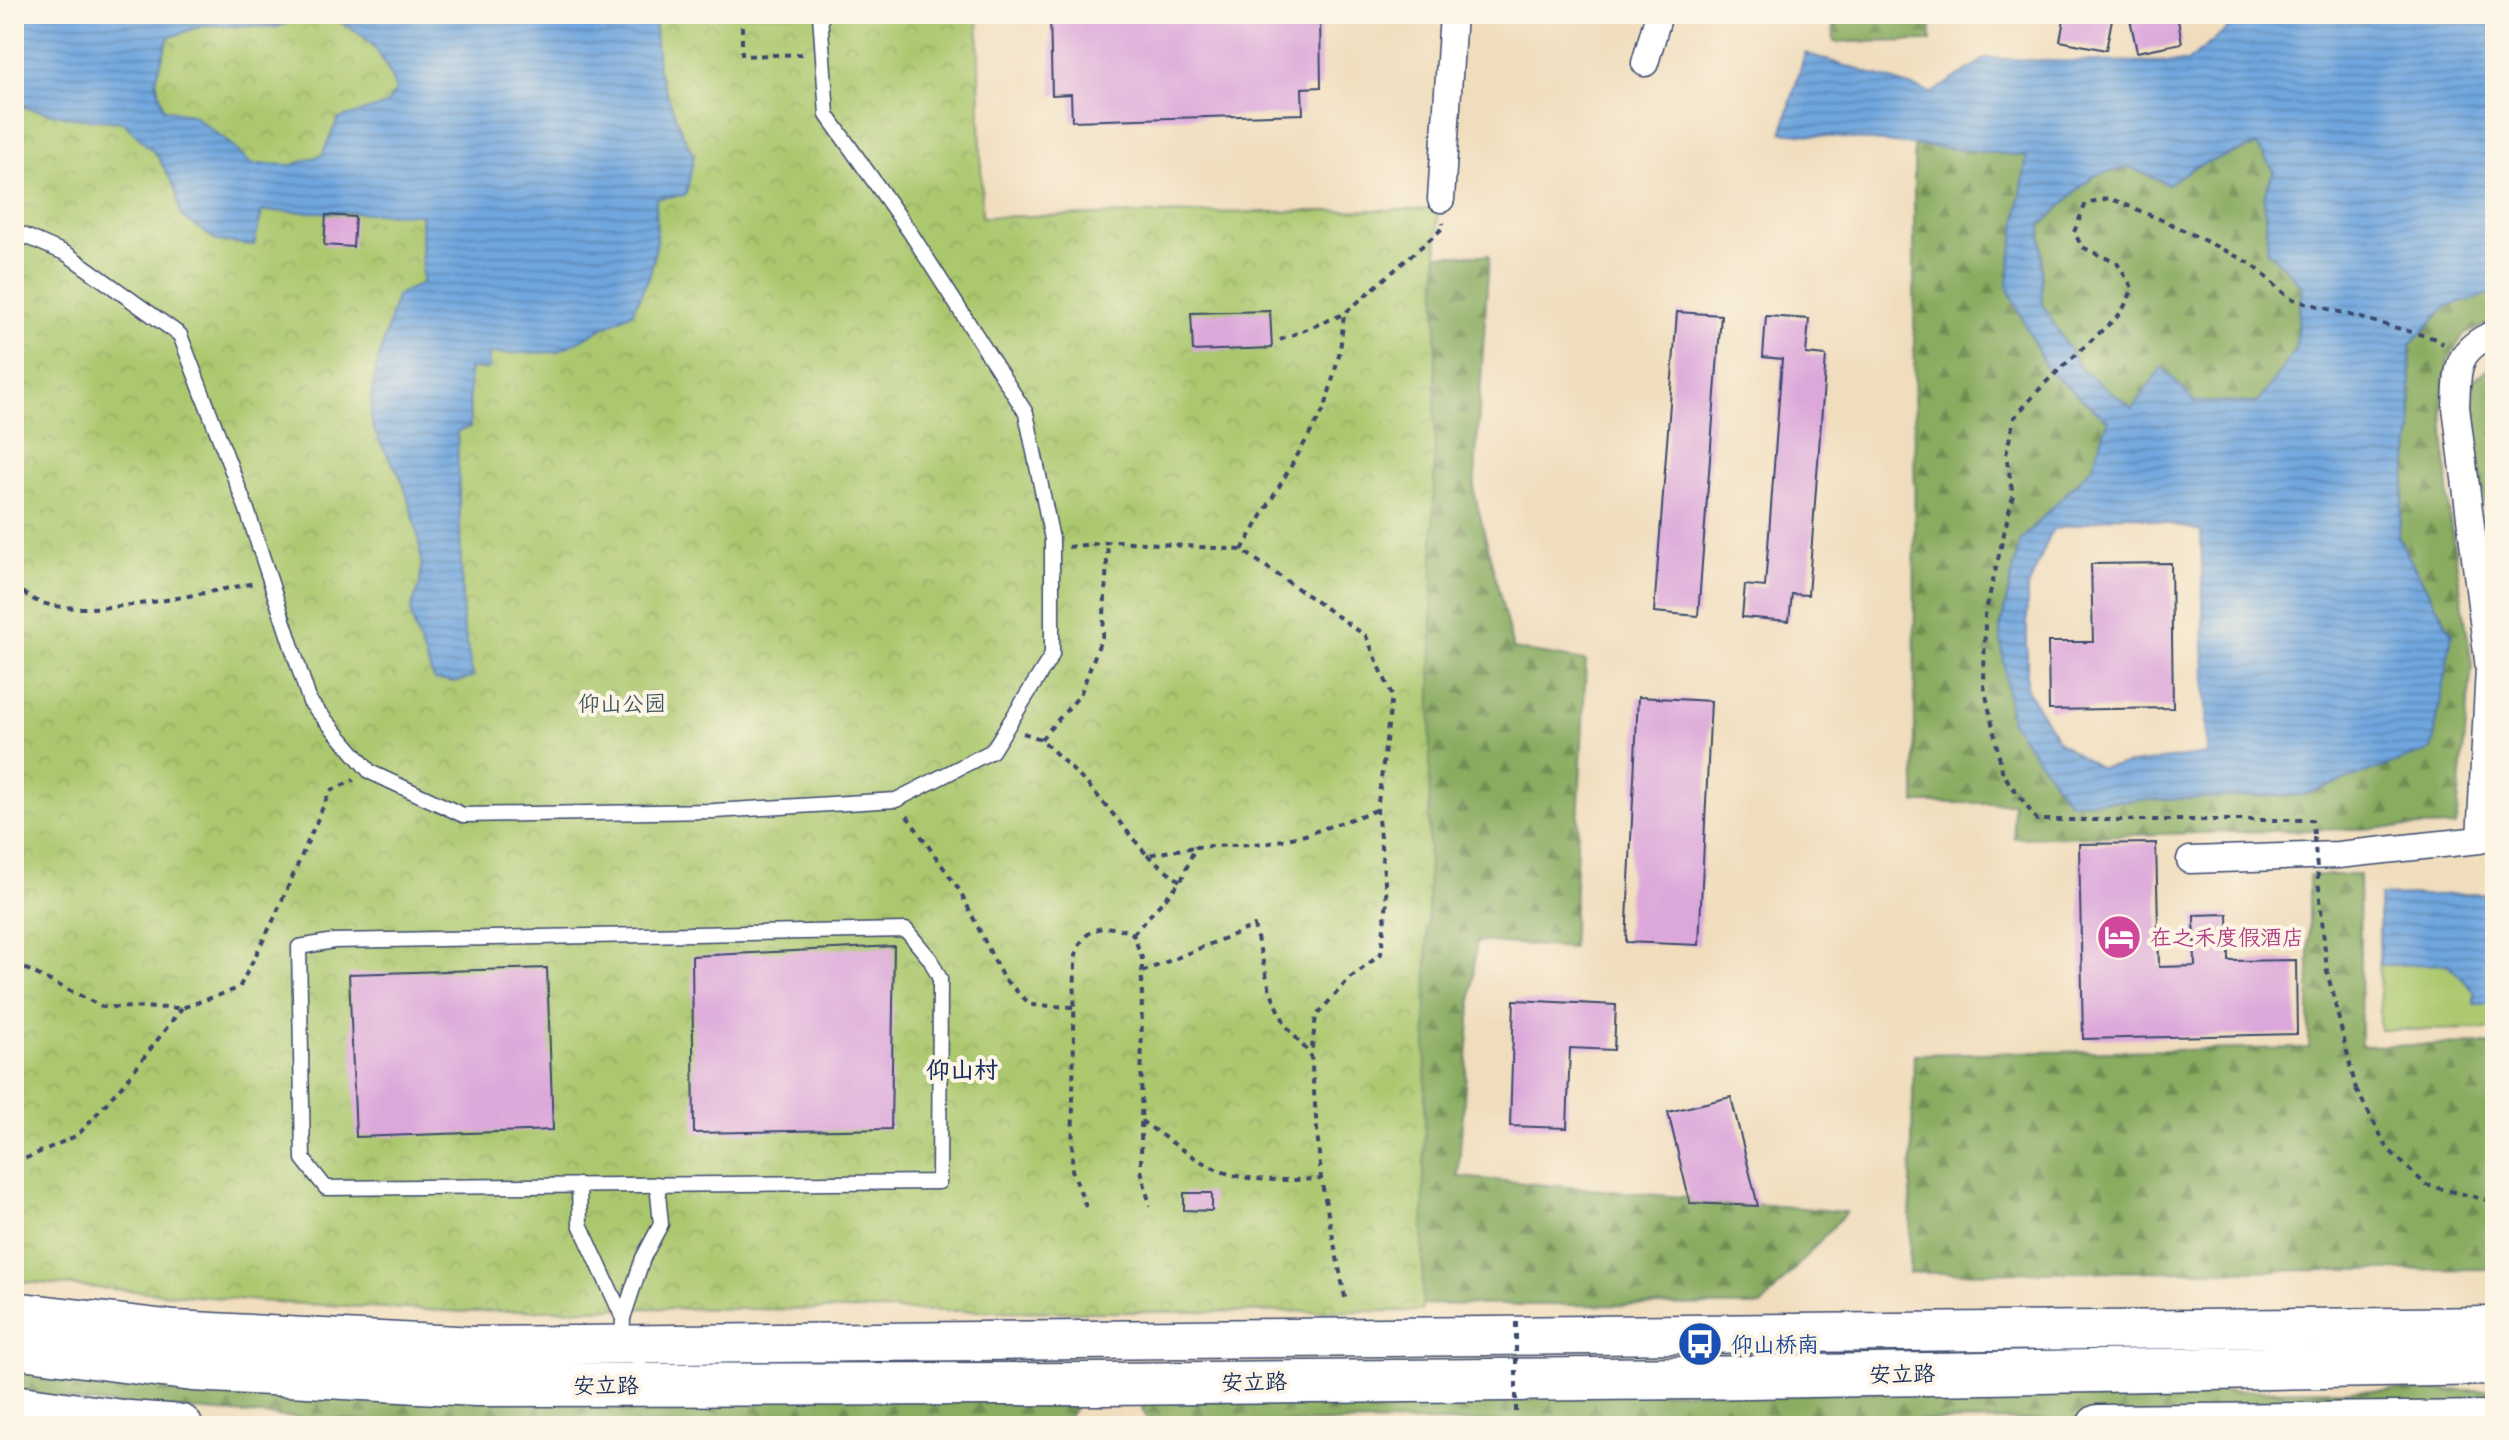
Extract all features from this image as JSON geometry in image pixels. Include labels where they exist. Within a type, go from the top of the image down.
[{"type":"main road","name":"安立路","points":[[14,1347],[193,1370],[476,1385],[1089,1384],[2495,1364]]},
{"type":"main road","points":[[14,1406],[181,1426]]},
{"type":"main road","points":[[2098,1426],[2495,1422]]},
{"type":"street","points":[[1441,199],[1453,14]]},
{"type":"street","points":[[1645,63],[1659,14]]},
{"type":"street","points":[[2190,860],[2338,855],[2487,844],[2489,668],[2456,407],[2457,380],[2463,354],[2478,340],[2495,333]]},
{"type":"street","name":"安立路","points":[[14,1311],[175,1330],[475,1346],[622,1332],[2495,1326]]},
{"type":"lane","points":[[14,231],[67,254],[180,335],[247,510],[310,702],[370,772],[463,815],[714,811],[896,800],[992,751],[1007,728],[1052,655],[1052,550],[1026,413],[910,232],[827,115],[820,14]]},
{"type":"lane","points":[[906,930],[930,959],[940,979],[939,1182],[579,1185],[326,1188],[303,1159],[299,947],[334,941],[906,930]]},
{"type":"lane","points":[[622,1332],[643,1258],[661,1224],[657,1184]]},
{"type":"lane","points":[[579,1185],[580,1224],[622,1332]]},
{"type":"path","points":[[742,14],[742,56],[823,53]]},
{"type":"path","points":[[2433,338],[2289,298],[2252,264],[2169,223],[2109,198],[2086,203],[2074,232],[2082,247],[2117,263],[2133,289],[2121,313],[2044,384],[2014,418],[2006,455],[2013,495],[1985,615],[1984,686],[2003,774],[2037,820],[2312,820],[2327,971],[2356,1089],[2388,1149],[2426,1185],[2495,1202]]},
{"type":"path","points":[[1280,340],[1344,314],[1444,227],[1441,199]]},
{"type":"path","points":[[1242,550],[1325,408],[1340,351],[1344,314]]},
{"type":"path","points":[[1041,739],[1080,695],[1103,634],[1108,542]]},
{"type":"path","points":[[1052,550],[1108,542],[1242,550],[1366,636],[1392,695],[1377,810],[1387,901],[1381,954],[1348,980],[1316,1016],[1311,1055],[1321,1179],[1346,1302]]},
{"type":"path","points":[[14,584],[38,602],[78,608],[149,602],[270,580]]},
{"type":"path","points":[[1007,728],[1041,739],[1092,789],[1147,855],[1181,881]]},
{"type":"path","points":[[14,963],[103,1007],[182,1008],[239,988],[273,921],[330,791],[370,772]]},
{"type":"path","points":[[896,800],[960,891],[1003,978],[1031,1005],[1074,1007]]},
{"type":"path","points":[[1147,855],[1195,847],[1269,843],[1305,835],[1377,810]]},
{"type":"path","points":[[1133,934],[1181,881],[1195,847]]},
{"type":"path","points":[[1142,972],[1254,926],[1270,990],[1286,1026],[1311,1055]]},
{"type":"path","points":[[1086,1207],[1072,1170],[1077,945],[1086,935],[1099,929],[1117,927],[1133,934],[1142,958],[1141,1170],[1150,1206]]},
{"type":"path","points":[[14,1162],[78,1135],[125,1082],[182,1008]]},
{"type":"path","points":[[1141,1121],[1195,1156],[1231,1174],[1278,1180],[1321,1179]]},
{"type":"path","points":[[1516,1322],[1516,1426]]},
{"type":"green space","name":"仰山公园","points":[[14,14],[978,14],[982,217],[1438,209],[1422,1311],[623,1308],[467,1312],[285,1303],[14,1281]]},
{"type":"green space","points":[[1833,14],[1931,14],[1931,41],[1834,42]]},
{"type":"green space","points":[[1914,145],[2027,156],[2007,286],[2047,370],[2108,420],[2093,466],[2020,541],[2000,629],[2069,802],[2303,795],[2452,634],[2398,537],[2412,430],[2410,345],[2446,307],[2495,293],[2495,320],[2463,335],[2448,360],[2442,397],[2450,521],[2472,665],[2456,826],[2014,838],[2013,803],[1915,803]]},
{"type":"green space","points":[[2257,145],[2274,171],[2264,195],[2268,251],[2302,286],[2295,350],[2258,403],[2195,402],[2132,408],[2080,368],[2042,304],[2041,225],[2093,176],[2129,167],[2168,184],[2194,167]]},
{"type":"green space","points":[[1427,255],[1489,255],[1474,491],[1513,649],[1586,661],[1572,948],[1476,941],[1458,1177],[1846,1212],[1761,1306],[1354,1304]]},
{"type":"green space","points":[[2493,366],[2495,576],[2476,441],[2473,380]]},
{"type":"green space","points":[[2309,875],[2359,875],[2361,1046],[2495,1044],[2495,1269],[1909,1273],[1914,1054],[2309,1048]]},
{"type":"green space","points":[[2495,894],[2495,1029],[2380,1030],[2379,896]]},
{"type":"green space","points":[[14,1359],[1071,1396],[1075,1408],[1064,1424],[447,1425],[81,1402],[14,1389]]},
{"type":"green space","points":[[2495,1390],[2495,1419],[1164,1423],[1146,1417],[1142,1408],[1146,1397],[1159,1393]]},
{"type":"water","points":[[19,14],[312,14],[277,27],[204,25],[168,38],[156,80],[164,109],[194,116],[251,164],[292,165],[322,155],[338,119],[386,105],[396,90],[384,62],[370,43],[352,28],[325,14],[654,14],[658,70],[694,156],[686,195],[656,198],[657,241],[650,275],[632,313],[557,352],[489,354],[489,369],[469,369],[470,427],[457,431],[463,625],[473,677],[456,682],[434,680],[424,655],[411,611],[421,570],[417,533],[404,486],[372,424],[371,399],[376,369],[396,296],[422,283],[421,214],[262,211],[254,245],[217,241],[181,216],[175,188],[157,155],[123,122],[73,118],[24,107],[14,97],[14,17]]},
{"type":"water","points":[[2246,14],[2495,14],[2495,293],[2446,307],[2410,345],[2412,430],[2398,537],[2452,634],[2432,750],[2303,795],[2069,802],[2011,722],[2000,629],[2020,541],[2093,466],[2108,420],[2047,370],[2007,286],[2027,156],[1782,132],[1805,53],[1932,93],[1986,58],[2187,62]],"holes":[[[2257,145],[2274,171],[2264,195],[2268,251],[2302,286],[2295,350],[2258,403],[2195,402],[2162,367],[2132,408],[2080,368],[2042,304],[2041,225],[2093,176],[2129,167],[2168,184],[2194,167]],[[2126,514],[2201,531],[2207,754],[2100,768],[2059,742],[2027,690],[2027,590],[2052,530]]]},
{"type":"water","points":[[2495,894],[2494,1004],[2474,1004],[2474,991],[2448,964],[2380,965],[2379,896]]},
{"type":"building","points":[[1050,14],[1320,14],[1321,87],[1302,88],[1303,114],[1072,121],[1071,94],[1052,95]]},
{"type":"building","points":[[2065,14],[2113,14],[2106,50],[2060,41]]},
{"type":"building","points":[[2129,14],[2177,14],[2182,43],[2137,52]]},
{"type":"building","points":[[326,215],[355,217],[353,247],[324,245]]},
{"type":"building","points":[[1270,311],[1272,348],[1193,351],[1191,313]]},
{"type":"building","points":[[1677,312],[1721,315],[1698,616],[1654,612]]},
{"type":"building","points":[[1766,316],[1809,319],[1806,354],[1826,356],[1808,595],[1792,594],[1789,621],[1742,617],[1745,585],[1765,587],[1782,359],[1763,357]]},
{"type":"building","points":[[2171,563],[2173,708],[2049,710],[2048,642],[2093,642],[2091,564]]},
{"type":"building","points":[[1638,697],[1711,701],[1699,945],[1626,942]]},
{"type":"building","name":"在之禾度假酒店","points":[[2156,843],[2159,967],[2195,966],[2194,915],[2228,914],[2229,961],[2296,960],[2297,1034],[2083,1039],[2079,844]]},
{"type":"building","points":[[894,946],[891,1129],[694,1133],[692,956]]},
{"type":"building","points":[[547,968],[553,1130],[356,1137],[349,974]]},
{"type":"building","points":[[1514,1000],[1616,1005],[1614,1050],[1570,1048],[1567,1128],[1510,1126]]},
{"type":"building","points":[[1731,1097],[1758,1206],[1690,1203],[1668,1112]]},
{"type":"building","points":[[1184,1193],[1212,1193],[1212,1211],[1184,1210]]},
{"type":"place","name":"在之禾度假酒店","points":[[2119,937]]},
{"type":"place","name":"仰山桥南","points":[[1700,1344]]},
{"type":"district","name":"仰山村","points":[[962,1070]]}]
